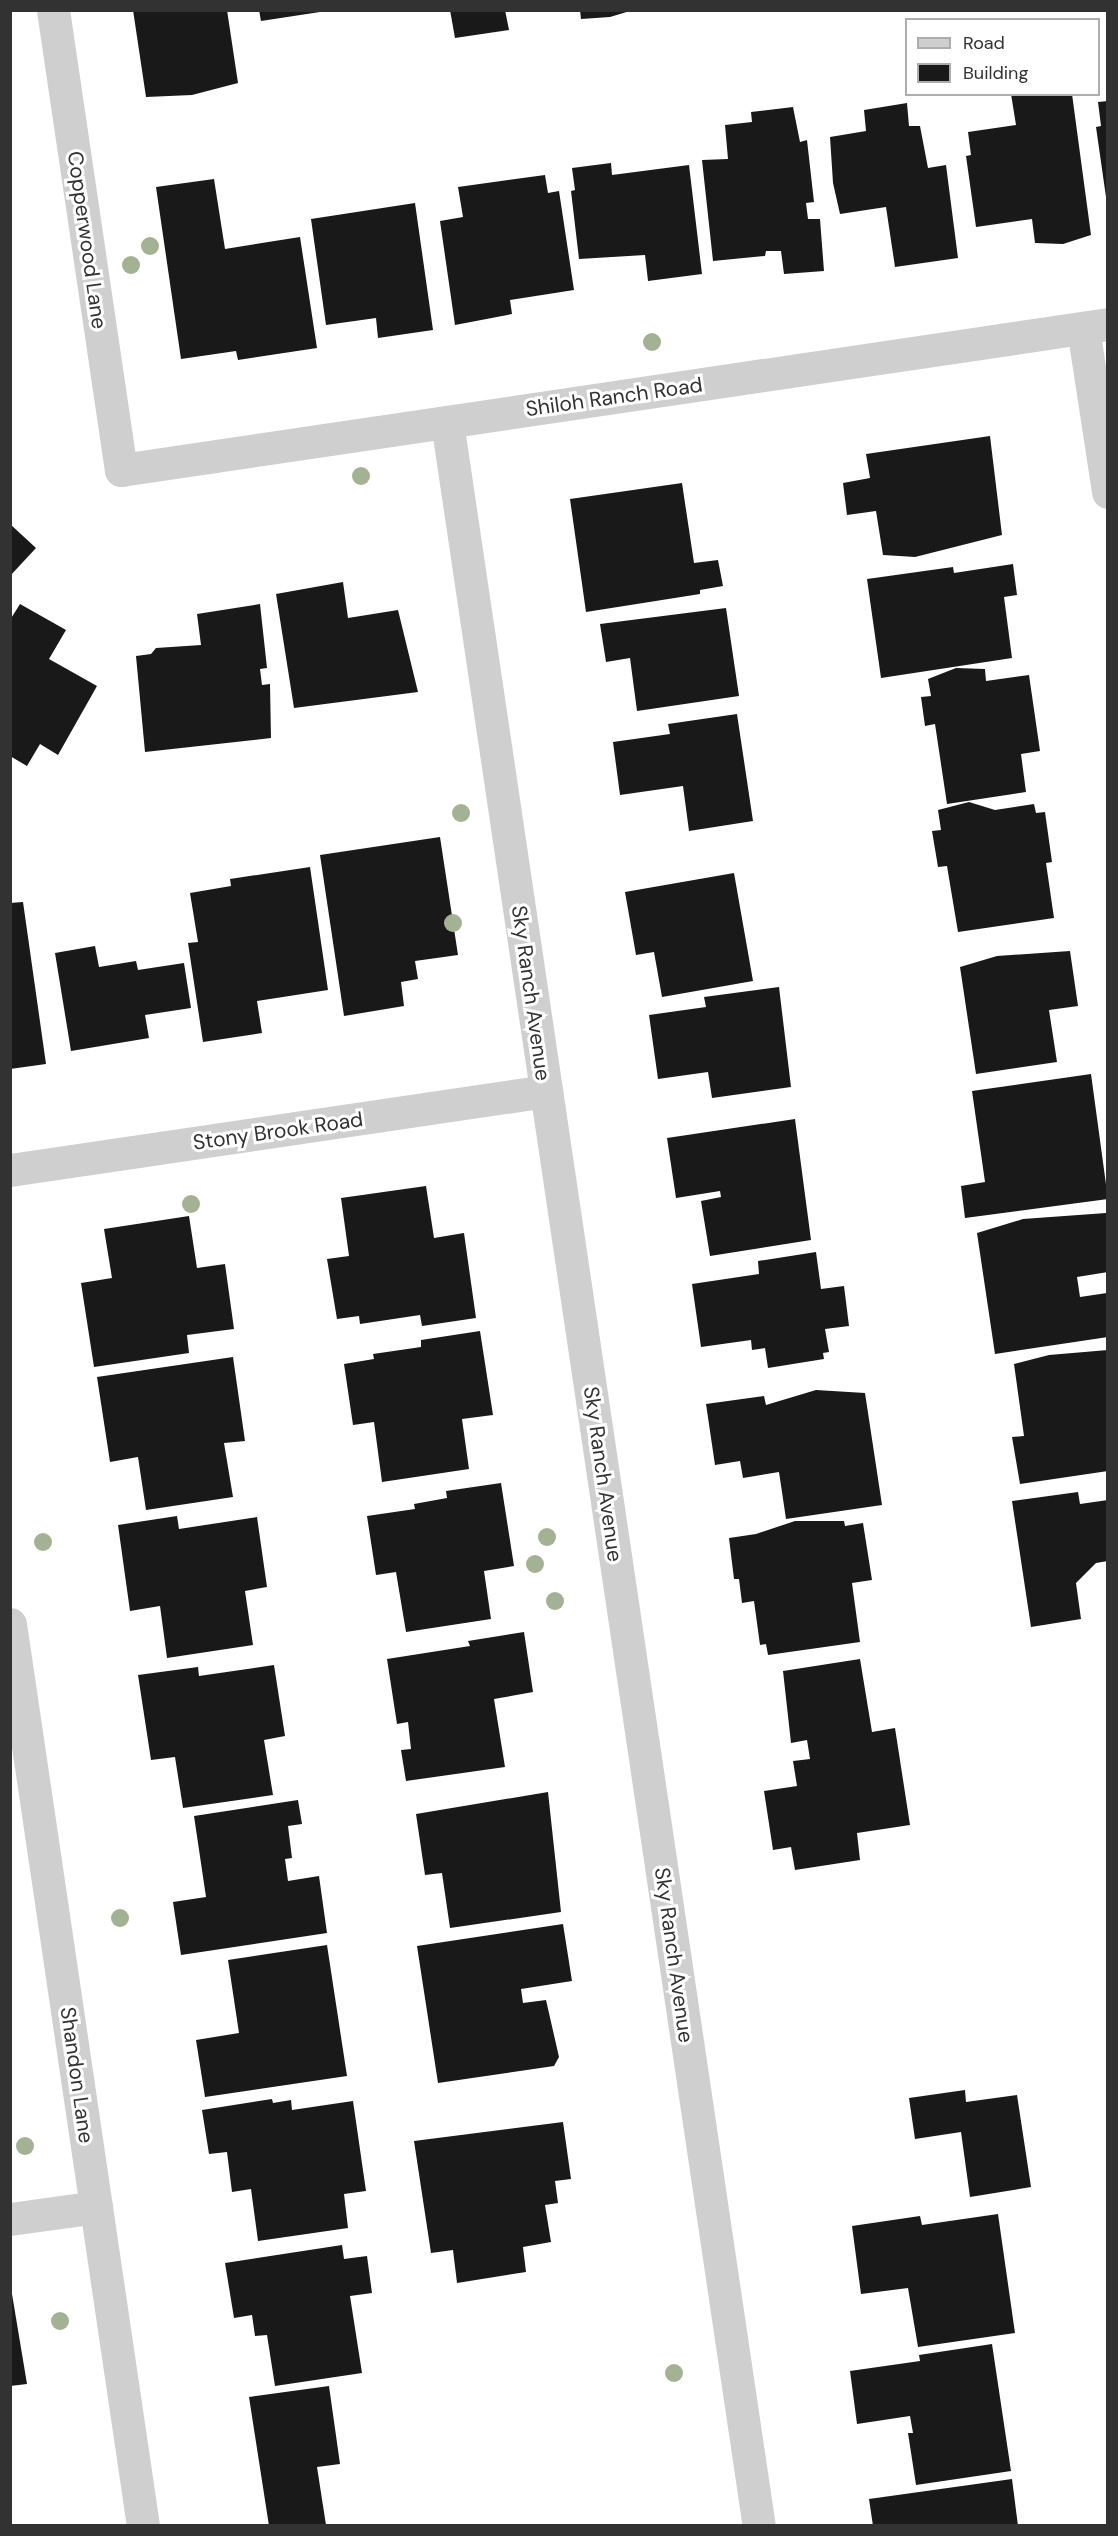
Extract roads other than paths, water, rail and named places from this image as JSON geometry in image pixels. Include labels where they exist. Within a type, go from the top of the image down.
[{"type":"street","name":"Copperwood Lane","points":[[53,10],[121,470]]},
{"type":"street","name":"Shiloh Ranch Road","points":[[121,470],[1095,326]]},
{"type":"street","points":[[1095,326],[1107,492]]},
{"type":"street","name":"Sky Ranch Avenue","points":[[447,422],[759,2526]]},
{"type":"street","name":"Stony Brook Road","points":[[10,1170],[546,1091]]},
{"type":"street","name":"Shandon Lane","points":[[10,1624],[142,2526]]},
{"type":"street","points":[[10,2219],[96,2207]]}]
